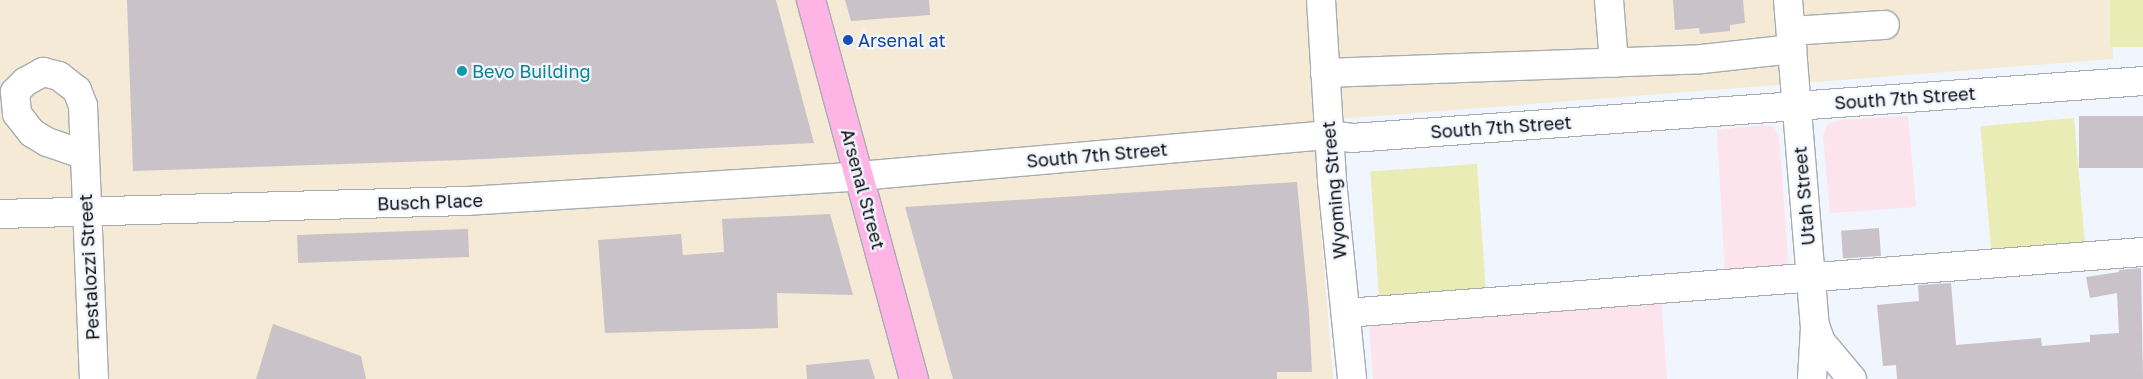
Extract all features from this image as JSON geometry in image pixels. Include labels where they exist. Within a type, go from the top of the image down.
[{"type":"main road","name":"Arsenal Street","points":[[812,0],[914,379]]},
{"type":"street","name":"Wyoming Street","points":[[1321,0],[1329,135],[1352,379]]},
{"type":"street","points":[[1609,0],[1614,63]]},
{"type":"street","name":"Utah Street","points":[[1788,0],[1815,325],[1821,342],[1852,379]]},
{"type":"street","points":[[1326,73],[1702,60],[1792,40],[1885,25]]},
{"type":"street","name":"South 7th Street","points":[[859,176],[1329,135],[1352,138],[2143,82]]},
{"type":"street","name":"Pestalozzi Street","points":[[85,155],[94,379]]},
{"type":"street","name":"Busch Place","points":[[0,214],[466,201],[859,176]]},
{"type":"street","points":[[1346,312],[2143,252]]},
{"type":"street","points":[[1812,379],[1815,325]]},
{"type":"shaded area","points":[[0,0],[2112,0],[2113,59],[1312,121],[1333,379],[0,379]]},
{"type":"shaded area","points":[[1908,116],[1916,207],[1830,213],[1823,136],[1828,124],[1840,120]]},
{"type":"shaded area","points":[[1763,125],[1774,127],[1779,137],[1789,270],[1725,274],[1717,130]]},
{"type":"shaded area","points":[[1661,296],[1667,379],[1373,379],[1369,320]]},
{"type":"green space","points":[[2110,0],[2143,0],[2143,47],[2110,47]]},
{"type":"green space","points":[[2074,118],[2085,249],[1992,257],[1980,126]]},
{"type":"green space","points":[[1477,164],[1486,297],[1380,304],[1370,171]]},
{"type":"building","name":"Bevo Building","points":[[127,0],[776,0],[814,143],[462,160],[133,171]]},
{"type":"building","points":[[845,0],[929,0],[930,15],[851,21]]},
{"type":"building","points":[[1673,0],[1743,0],[1745,23],[1730,25],[1730,31],[1700,34],[1699,28],[1675,30]]},
{"type":"building","points":[[2079,116],[2143,116],[2143,168],[2079,168]]},
{"type":"building","points":[[1297,182],[1309,312],[1312,372],[1277,372],[1277,379],[953,379],[905,207]]},
{"type":"building","points":[[830,214],[853,295],[777,293],[778,328],[605,333],[598,240],[681,234],[683,255],[724,252],[722,219]]},
{"type":"building","points":[[1879,228],[1881,256],[1843,259],[1841,231]]},
{"type":"building","points":[[468,229],[469,257],[298,263],[297,235]]},
{"type":"building","points":[[2141,268],[2143,379],[1897,379],[1896,365],[1883,366],[1877,305],[1919,301],[1918,285],[1951,283],[1956,345],[2041,338],[2042,346],[2090,342],[2090,335],[2119,333],[2117,293],[2090,298],[2086,277],[2119,272],[2119,270]]},
{"type":"building","points":[[273,324],[361,356],[366,379],[256,379]]},
{"type":"building","points":[[869,359],[875,379],[807,379],[806,365]]},
{"type":"place","name":"Arsenal at","points":[[848,40]]},
{"type":"place","name":"Bevo Building","points":[[462,71]]}]
